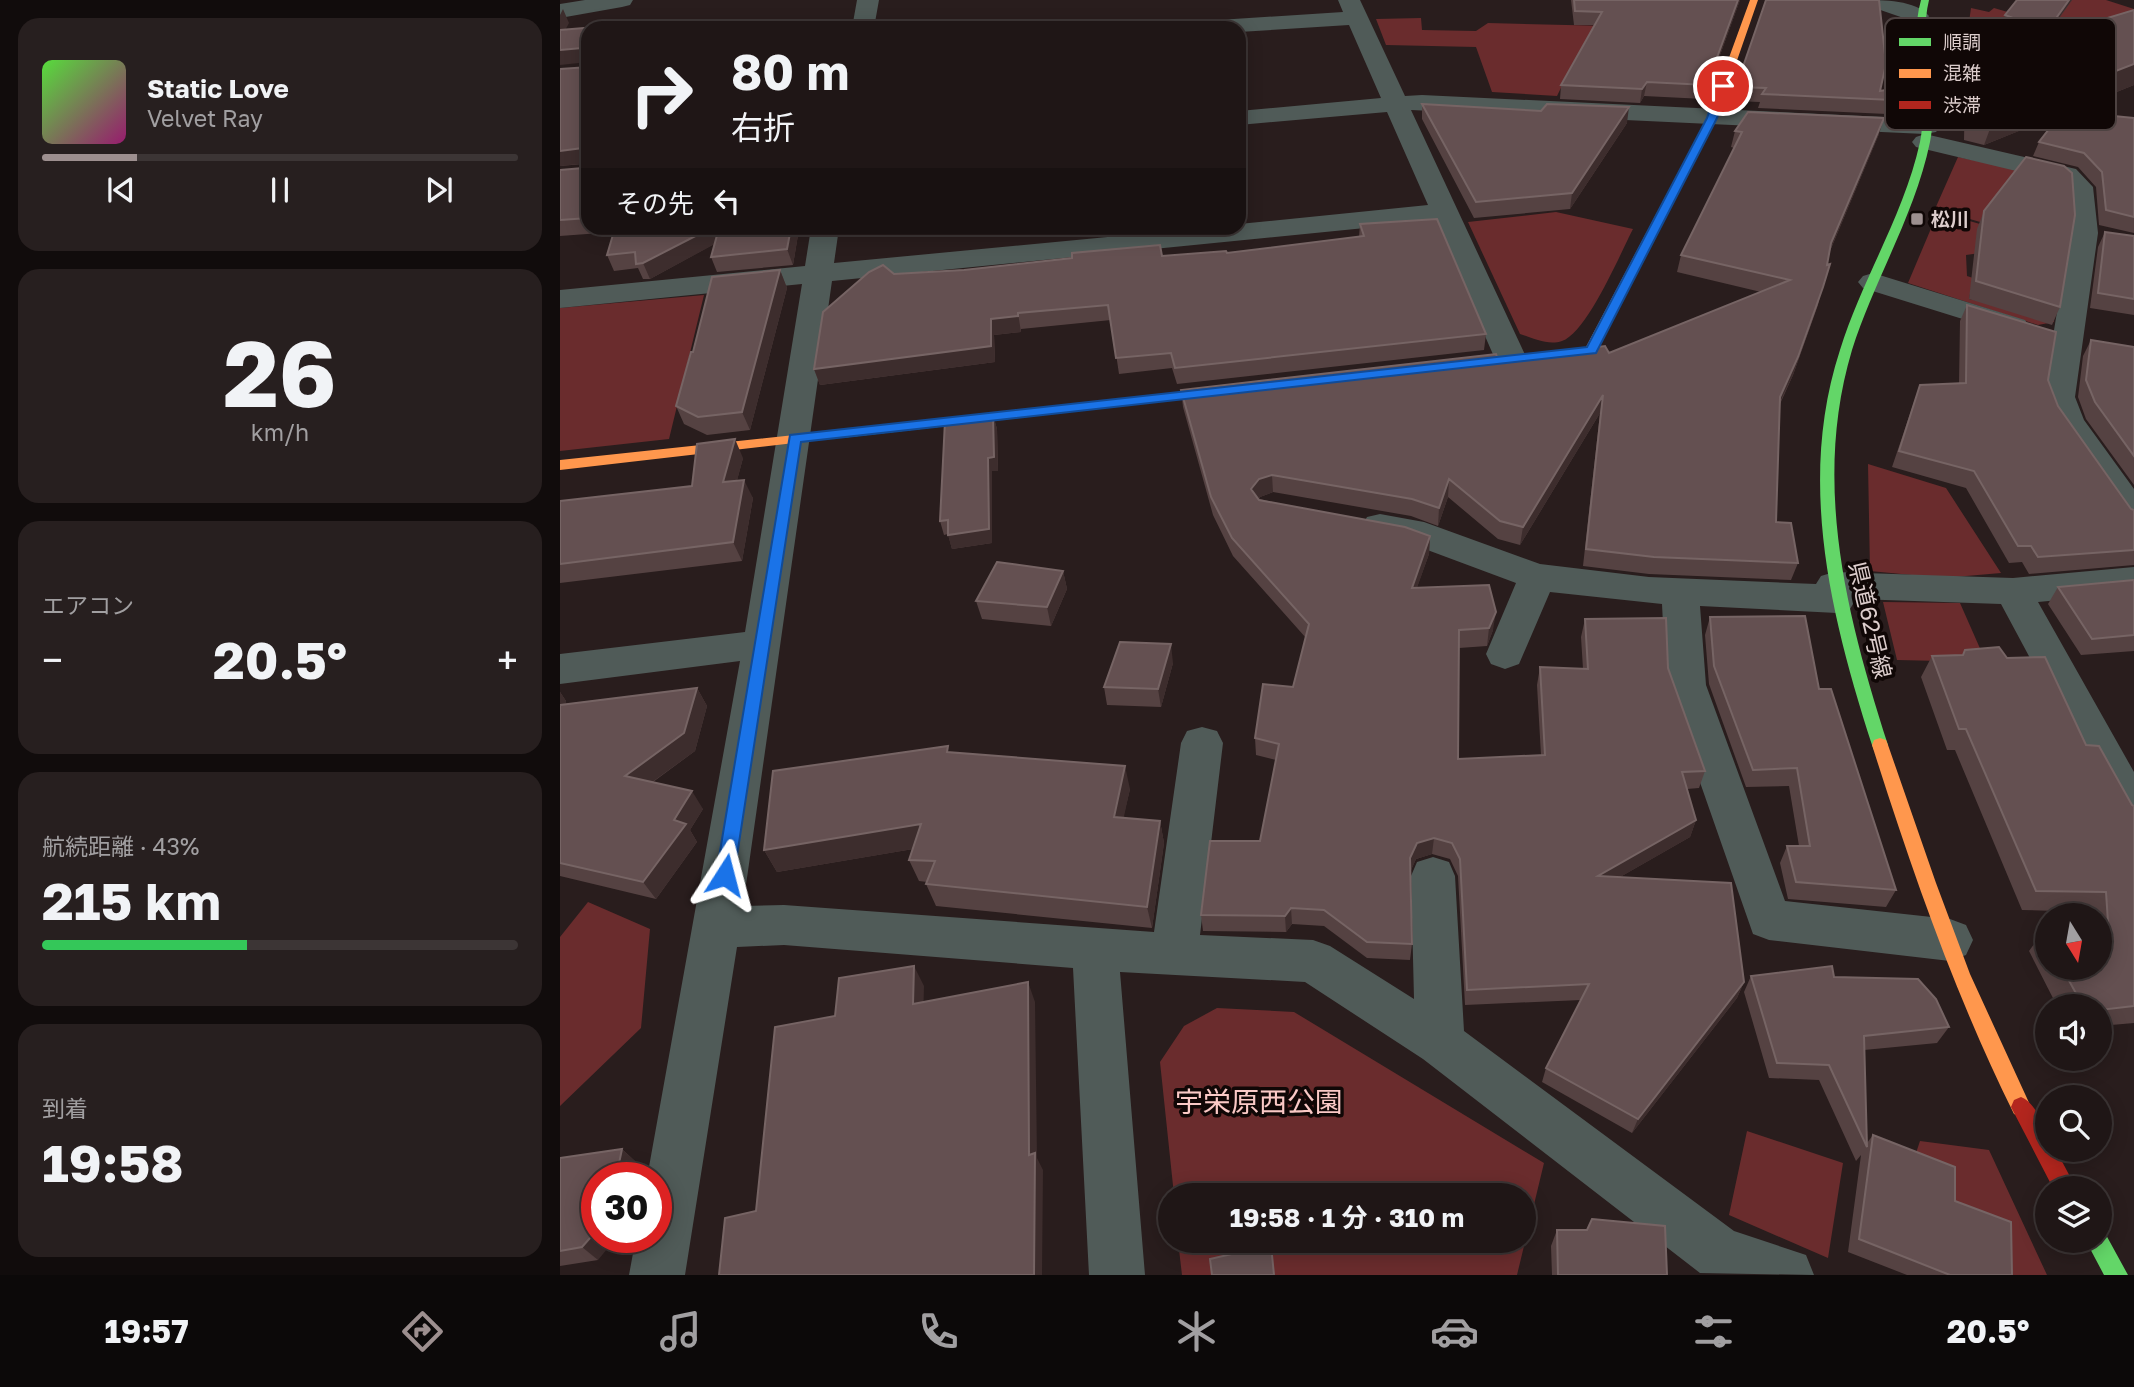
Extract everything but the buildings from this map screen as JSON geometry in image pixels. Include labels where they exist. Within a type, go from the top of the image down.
[{"type":"main road","points":[[1504,360],[1591,350],[1712,118],[1754,0]]},
{"type":"main road","name":"県道62号線","points":[[1926,130],[1873,282],[1843,354],[1830,414],[1825,483],[1836,592],[1872,722],[1973,1006],[2059,1176]]},
{"type":"main road","points":[[560,465],[1249,388]]},
{"type":"main road","points":[[2104,1253],[2117,1275]]},
{"type":"street","points":[[560,11],[622,0]]},
{"type":"street","points":[[864,21],[868,0]]},
{"type":"street","points":[[1874,0],[1922,8]]},
{"type":"street","points":[[1246,23],[1353,9],[1445,212],[1504,360]]},
{"type":"street","points":[[1246,117],[1422,103],[1712,118],[1926,135],[2067,175],[2080,187],[2096,236],[2081,344],[2059,397],[2068,422],[2134,515]]},
{"type":"street","points":[[1246,232],[1445,212]]},
{"type":"street","points":[[657,1275],[717,927],[795,438],[824,235]]},
{"type":"street","points":[[560,299],[1212,235]]},
{"type":"street","points":[[1873,282],[2081,344]]},
{"type":"street","points":[[1348,520],[1411,531],[1537,577],[1591,585],[1680,591],[2013,591],[2134,580]]},
{"type":"street","points":[[1505,654],[1537,577]]},
{"type":"street","points":[[1680,591],[1686,685],[1769,920],[1950,940]]},
{"type":"street","points":[[2013,591],[2134,811]]},
{"type":"street","points":[[560,669],[762,643]]},
{"type":"street","points":[[1174,955],[1202,743]]},
{"type":"street","points":[[1433,876],[1440,1043]]},
{"type":"street","points":[[717,927],[784,925],[1174,955],[1313,961],[1440,1043],[1719,1254],[1786,1275]]},
{"type":"street","points":[[1095,949],[1117,1275]]},
{"type":"green space","points":[[2028,0],[2106,0],[2134,9],[2134,30],[2116,31],[2116,18],[1970,18],[1971,8],[1989,12],[1994,8],[2011,13]]},
{"type":"green space","points":[[1421,18],[1422,30],[1476,31],[1488,23],[1652,27],[1592,43],[1574,61],[1557,96],[1492,92],[1476,47],[1386,45],[1376,19]]},
{"type":"green space","points":[[1958,157],[2045,175],[2060,245],[1935,209]]},
{"type":"green space","points":[[1556,212],[1633,229],[1582,324],[1572,335],[1551,343],[1520,334],[1468,222]]},
{"type":"green space","points":[[1938,212],[1987,226],[1980,253],[1966,255],[1967,276],[1973,278],[1969,299],[2053,317],[2054,322],[2038,325],[1908,283]]},
{"type":"green space","points":[[704,295],[669,439],[560,451],[560,308]]},
{"type":"green space","points":[[1868,464],[1946,488],[2001,573],[1943,578],[1870,571]]},
{"type":"green space","points":[[1883,602],[1960,603],[1986,662],[1897,660]]},
{"type":"green space","points":[[588,902],[650,929],[641,1028],[560,1106],[560,937]]},
{"type":"green space","name":"宇栄原西公園","points":[[1217,1008],[1294,1012],[1544,1163],[1536,1196],[1536,1183],[1173,1183],[1160,1062],[1184,1026]]},
{"type":"green space","points":[[1747,1131],[1843,1163],[1828,1258],[1729,1215]]},
{"type":"green space","points":[[1920,1141],[1989,1150],[2047,1275],[2006,1275],[1914,1159]]},
{"type":"green space","name":"宇栄原西公園","points":[[1179,1253],[1522,1253],[1517,1275],[1182,1275]]},
{"type":"traffic: fast","points":[[1920,18],[1925,0]]},
{"type":"traffic: fast","points":[[1880,745],[1839,599],[1826,499],[1827,449],[1833,399],[1846,350],[1909,194],[1926,130]]},
{"type":"traffic: fast","points":[[841,434],[1234,390]]},
{"type":"traffic: fast","points":[[2104,1253],[2117,1275]]},
{"type":"traffic: slow","points":[[1544,356],[1591,350],[1712,118],[1754,0]]},
{"type":"traffic: slow","points":[[560,465],[841,434]]},
{"type":"traffic: slow","points":[[1880,745],[1926,883],[1961,974],[2021,1107]]},
{"type":"traffic: jam","points":[[2021,1107],[2058,1176]]},
{"type":"place","name":"松川","points":[[1917,219]]},
{"type":"route","points":[[725,875],[795,438],[1591,350],[1712,118],[1723,86]]}]
